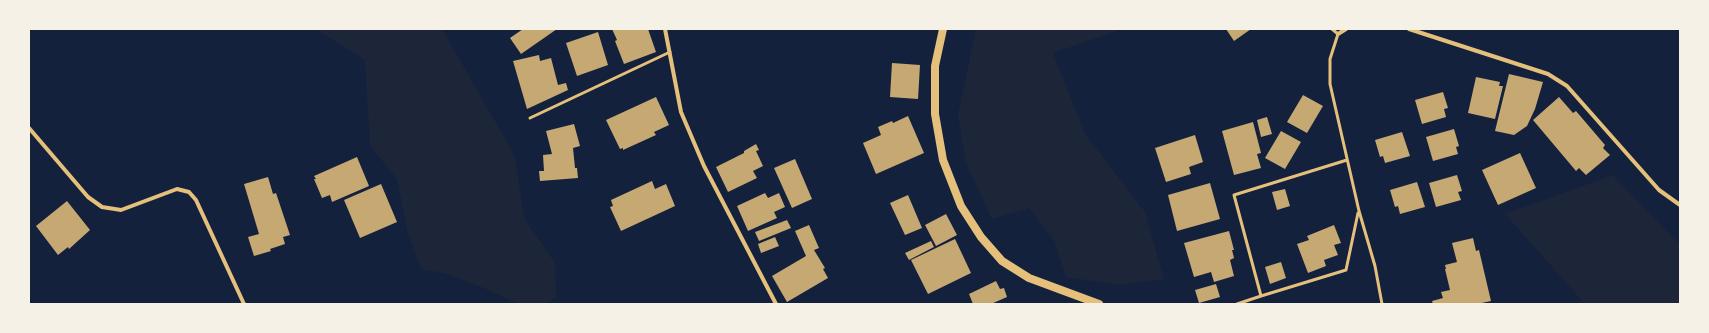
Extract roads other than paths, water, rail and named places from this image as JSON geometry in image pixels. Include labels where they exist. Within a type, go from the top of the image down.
[{"type":"main road","points":[[943,29],[935,66],[935,114],[943,160],[961,206],[981,237],[1002,261],[1029,278],[1099,304]]},
{"type":"street","points":[[665,29],[681,112],[704,166],[776,304]]},
{"type":"street","points":[[1338,34],[1346,29]]},
{"type":"street","points":[[1409,29],[1548,74],[1567,86],[1659,190],[1680,205]]},
{"type":"street","points":[[29,128],[88,197],[102,207],[121,210],[177,189],[189,192],[196,200],[244,304]]},
{"type":"lane","points":[[1332,29],[1338,34],[1330,59],[1330,84],[1346,160],[1375,266],[1382,304]]},
{"type":"lane","points":[[530,118],[670,52]]},
{"type":"lane","points":[[1261,296],[1234,195],[1346,160]]},
{"type":"lane","points":[[1237,304],[1346,270],[1359,211]]}]
